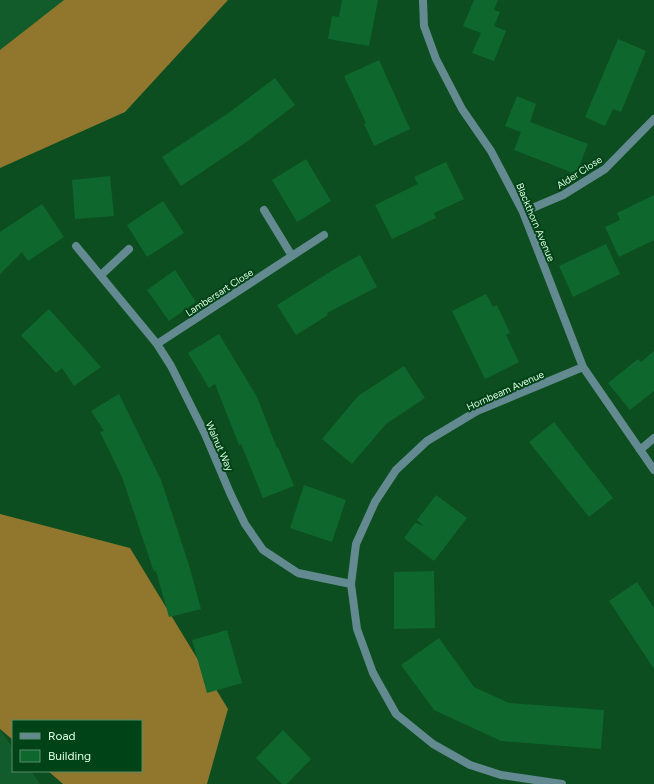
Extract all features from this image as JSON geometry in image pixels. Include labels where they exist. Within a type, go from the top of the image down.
[{"type":"street","name":"Blackthorn Avenue","points":[[423,0],[424,26],[436,59],[462,109],[492,151],[523,212],[583,367],[654,470]]},
{"type":"street","name":"Alder Close","points":[[523,212],[563,195],[605,169],[654,119]]},
{"type":"street","points":[[264,210],[292,256]]},
{"type":"street","name":"Lambersart Close","points":[[157,344],[324,235]]},
{"type":"street","name":"Walnut Way","points":[[76,246],[157,344],[171,366],[205,434],[245,524],[263,550],[298,573],[351,584]]},
{"type":"street","points":[[100,275],[129,249]]},
{"type":"street","name":"Hornbeam Avenue","points":[[562,784],[501,776],[470,765],[433,744],[396,714],[372,673],[356,629],[351,584],[356,544],[375,502],[396,470],[427,441],[477,411],[583,367]]},
{"type":"street","points":[[640,450],[654,438]]},
{"type":"shaded area","points":[[0,0],[129,0],[0,145]]},
{"type":"shaded area","points":[[64,0],[228,0],[125,112],[0,168],[0,50]]},
{"type":"shaded area","points":[[0,514],[130,548],[228,709],[207,784],[63,784],[49,772],[142,772],[142,720],[12,720],[12,739],[0,729]]},
{"type":"shaded area","points":[[0,730],[12,747],[12,772],[32,772],[40,784],[0,784]]},
{"type":"building","points":[[342,0],[378,0],[369,46],[328,39],[332,16],[339,17]]},
{"type":"building","points":[[474,0],[498,0],[494,10],[500,12],[494,26],[506,31],[494,61],[472,53],[481,33],[463,26]]},
{"type":"building","points":[[618,39],[646,51],[621,112],[613,109],[605,126],[585,117]]},
{"type":"building","points":[[379,60],[410,129],[374,146],[364,124],[366,123],[344,76]]},
{"type":"building","points":[[275,78],[295,105],[245,143],[181,186],[162,157],[230,112]]},
{"type":"building","points":[[517,96],[536,104],[530,122],[588,144],[576,174],[514,150],[521,132],[505,126]]},
{"type":"building","points":[[306,159],[331,201],[297,222],[272,180]]},
{"type":"building","points":[[446,162],[464,199],[434,213],[436,218],[392,239],[375,205],[418,184],[414,177]]},
{"type":"building","points":[[110,176],[114,216],[75,219],[72,180]]},
{"type":"building","points":[[654,195],[654,240],[619,257],[605,227],[620,220],[617,213]]},
{"type":"building","points":[[163,201],[184,233],[147,257],[127,225]]},
{"type":"building","points":[[42,204],[64,237],[28,261],[22,252],[0,274],[0,232]]},
{"type":"building","points":[[606,244],[620,274],[573,297],[559,266]]},
{"type":"building","points":[[360,255],[377,287],[327,313],[328,315],[296,335],[277,305]]},
{"type":"building","points":[[175,270],[196,302],[169,321],[147,290]]},
{"type":"building","points":[[486,294],[493,307],[497,305],[510,333],[506,335],[519,362],[485,379],[452,311]]},
{"type":"building","points":[[49,309],[101,367],[74,386],[62,368],[56,373],[21,335]]},
{"type":"building","points":[[219,334],[257,397],[294,486],[263,498],[241,444],[239,445],[215,384],[209,388],[188,353]]},
{"type":"building","points":[[654,351],[654,391],[630,410],[608,383],[638,359],[641,362]]},
{"type":"building","points":[[404,366],[425,398],[386,424],[352,464],[322,439],[358,396]]},
{"type":"building","points":[[119,394],[161,480],[189,565],[201,609],[169,617],[156,571],[154,572],[122,477],[100,432],[104,431],[91,411]]},
{"type":"building","points":[[554,422],[613,498],[589,517],[529,442]]},
{"type":"building","points":[[304,485],[346,500],[332,542],[290,528]]},
{"type":"building","points":[[436,495],[467,518],[434,561],[404,538],[415,523],[424,526],[417,520]]},
{"type":"building","points":[[434,571],[435,628],[394,629],[394,572]]},
{"type":"building","points":[[637,582],[654,608],[654,669],[609,601]]},
{"type":"building","points":[[227,630],[242,683],[207,693],[192,640]]},
{"type":"building","points":[[439,638],[474,687],[509,703],[604,710],[601,749],[501,741],[434,710],[401,665]]},
{"type":"building","points":[[283,730],[311,759],[287,784],[282,784],[256,758]]}]
